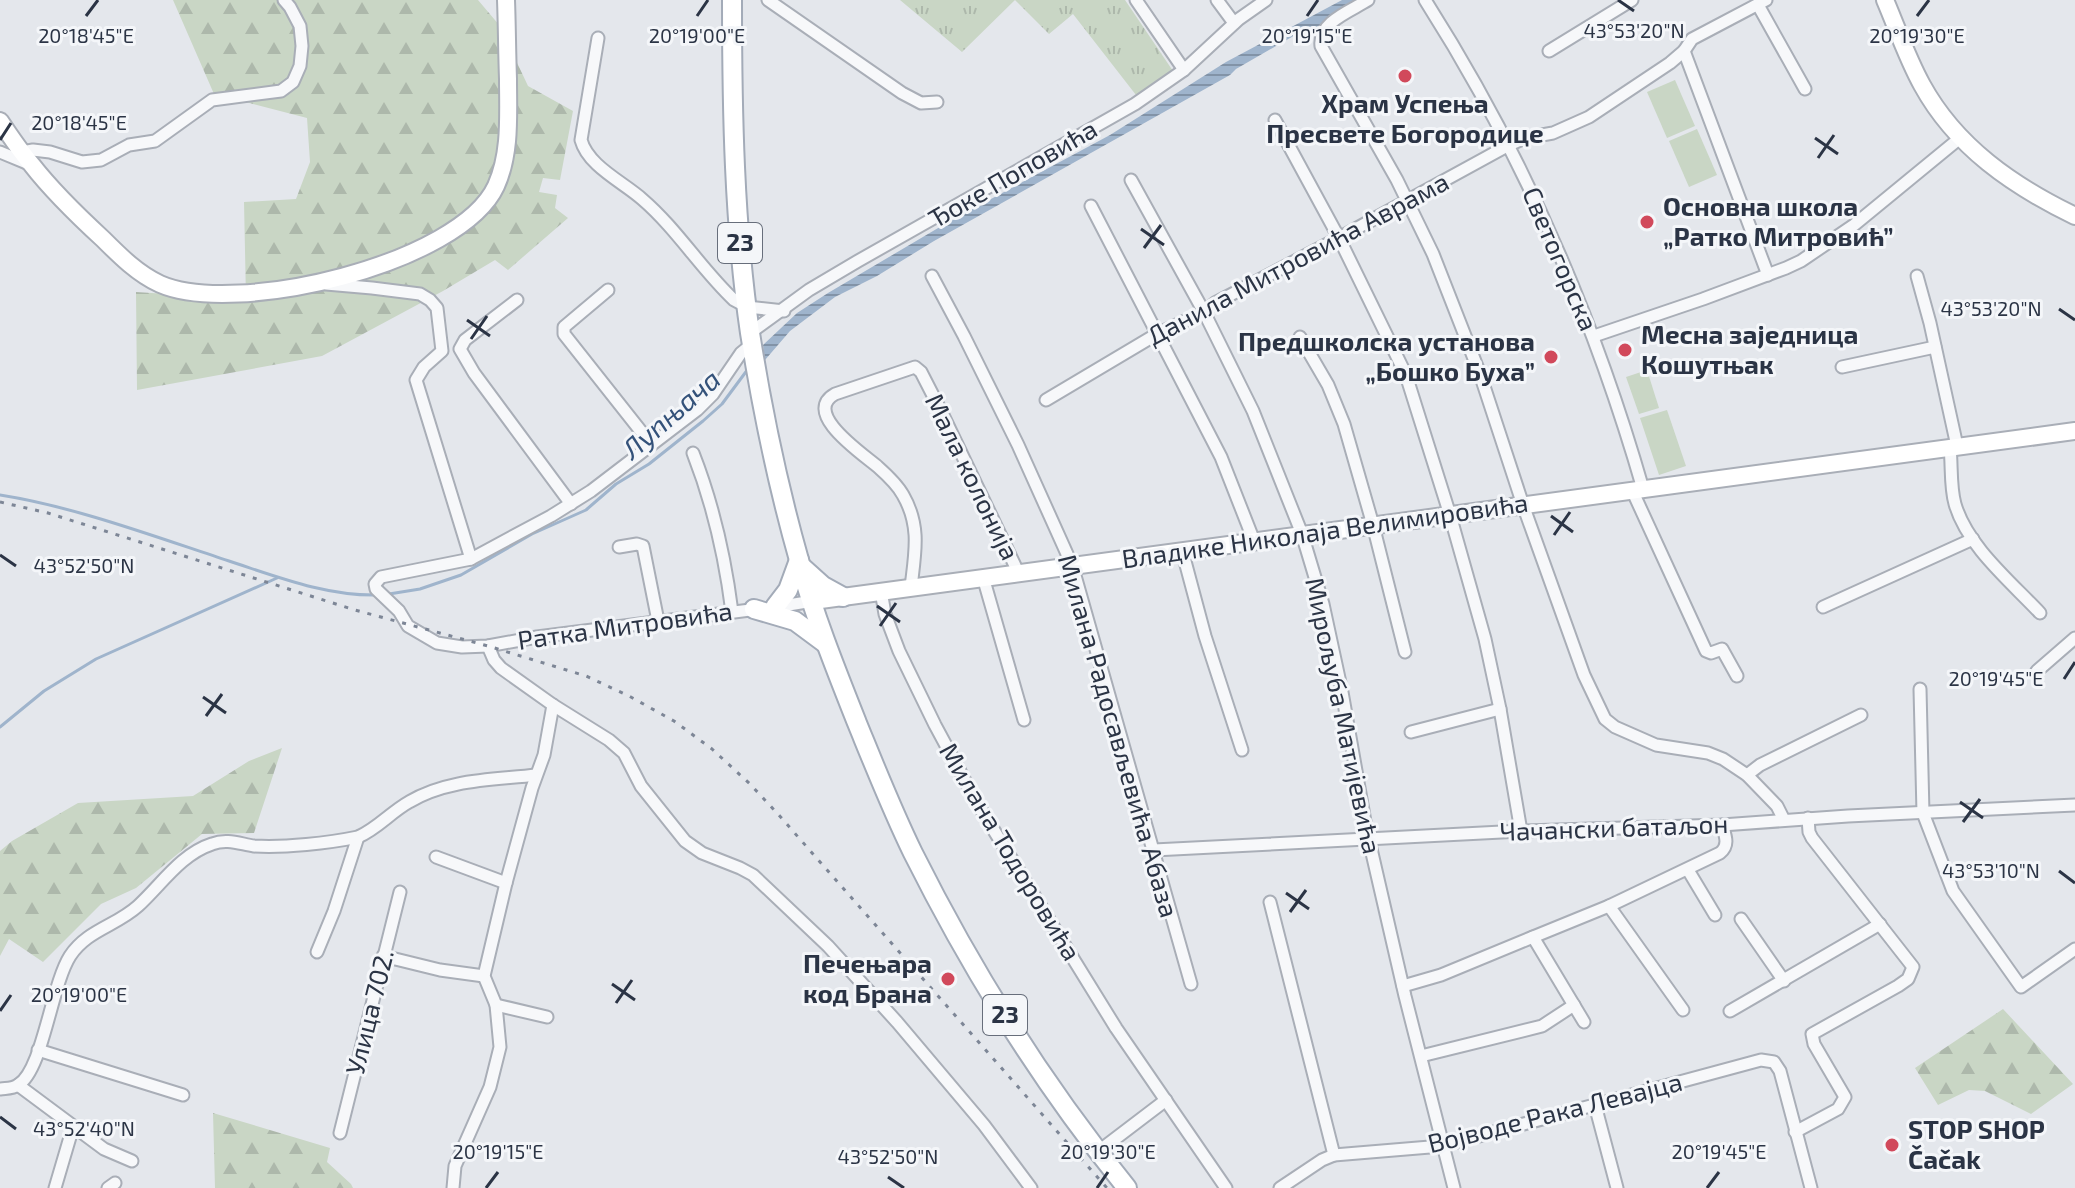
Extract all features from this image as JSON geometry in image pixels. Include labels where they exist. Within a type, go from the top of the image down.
[{"type":"main road","name":"23","points":[[732,0],[731,69],[737,194],[751,339],[782,493],[800,563],[825,639],[886,793],[926,877],[995,999],[1058,1096],[1127,1188]]},
{"type":"main road","points":[[754,609],[795,621],[825,639],[826,618],[840,597],[823,586],[800,563],[788,590],[775,607]]},
{"type":"street","points":[[27,158],[33,150],[82,162],[101,160],[129,145],[155,141],[212,100],[281,91],[293,82],[300,66],[302,46],[300,26],[284,0]]},
{"type":"street","points":[[0,121],[27,158],[82,219],[132,266],[158,283],[209,294],[262,292],[313,283],[403,257],[462,226],[489,199],[503,166],[507,143],[506,0]]},
{"type":"street","points":[[768,0],[902,93],[921,103],[937,102]]},
{"type":"street","points":[[1136,0],[1184,70]]},
{"type":"street","points":[[1217,0],[1234,23]]},
{"type":"street","name":"Ђоке Поповића","points":[[437,643],[408,626],[399,611],[376,589],[375,584],[381,577],[471,559],[591,491],[697,410],[713,394],[751,339],[809,290],[1109,120],[1184,70],[1246,12],[1266,0]]},
{"type":"street","points":[[1368,0],[1325,28],[1320,36],[1324,51],[1407,200],[1433,254],[1469,345],[1584,675],[1605,719],[1615,727],[1656,745],[1715,755],[1747,775],[1777,806],[1784,820]]},
{"type":"street","name":"Светогорска","points":[[1425,0],[1509,145],[1555,240],[1614,395],[1637,489],[1706,651],[1711,653],[1722,649],[1737,676]]},
{"type":"street","points":[[1549,51],[1632,0]]},
{"type":"street","points":[[1885,0],[1921,83],[1960,138],[1998,172],[2075,216]]},
{"type":"street","name":"Данила Митровића Аврама","points":[[1046,400],[1157,334],[1204,312],[1215,303],[1509,145],[1525,138],[1553,133],[1589,117],[1633,89],[1684,51],[1688,43],[1698,36],[1762,3],[1805,89]]},
{"type":"street","points":[[598,38],[581,140],[585,152],[669,224],[729,296],[747,307],[784,311]]},
{"type":"street","points":[[1684,51],[1768,275]]},
{"type":"street","points":[[1275,120],[1339,238],[1406,375],[1485,639],[1521,831]]},
{"type":"street","points":[[1594,336],[1801,261],[1842,234],[1960,138]]},
{"type":"street","points":[[0,152],[27,158]]},
{"type":"street","name":"Мирољуба Матијевића","points":[[1131,180],[1204,312],[1253,411],[1302,534],[1326,617],[1369,839],[1454,1188]]},
{"type":"street","points":[[1091,206],[1221,457],[1254,541]]},
{"type":"street","name":"Милана Радосављевића Абаза","points":[[932,276],[1018,445],[1072,565],[1191,984]]},
{"type":"street","points":[[1917,276],[1935,347],[1954,447],[1956,505],[1973,539],[2040,613]]},
{"type":"street","points":[[313,283],[420,294],[437,308],[442,351],[424,367],[416,380],[471,559]]},
{"type":"street","points":[[608,290],[564,327],[564,334],[651,444]]},
{"type":"street","points":[[517,300],[465,340],[460,349],[474,373],[571,504]]},
{"type":"street","points":[[1300,337],[1328,385],[1340,413],[1373,525],[1405,652]]},
{"type":"street","points":[[1842,367],[1935,347]]},
{"type":"street","name":"Мала колонија","points":[[911,587],[917,540],[904,497],[891,479],[835,429],[825,414],[824,406],[828,398],[835,394],[915,367],[921,372],[942,413],[1018,572]]},
{"type":"street","name":"Владике Николаја Велимировића","points":[[813,601],[2075,431]]},
{"type":"street","points":[[693,453],[720,541],[732,612]]},
{"type":"street","points":[[1823,607],[1973,539]]},
{"type":"street","points":[[619,547],[643,546],[658,621]]},
{"type":"street","points":[[1182,550],[1205,636],[1242,750]]},
{"type":"street","points":[[983,577],[1024,720]]},
{"type":"street","name":"Милана Тодоровића","points":[[881,591],[885,614],[899,651],[958,770],[1116,1028],[1226,1188]]},
{"type":"street","name":"Ратка Митровића","points":[[437,643],[462,647],[488,646],[813,601]]},
{"type":"street","points":[[2037,671],[2075,638]]},
{"type":"street","points":[[488,646],[497,664],[624,753],[641,786],[685,841],[702,853],[753,875],[828,946],[984,1125],[1031,1188]]},
{"type":"street","points":[[1920,689],[1923,813],[1953,891],[2021,987],[2075,949]]},
{"type":"street","points":[[453,1188],[455,1166],[490,1087],[500,1047],[496,1005],[484,976],[506,883],[544,755],[553,705]]},
{"type":"street","points":[[1411,732],[1500,709]]},
{"type":"street","points":[[1747,775],[1760,765],[1861,715]]},
{"type":"street","points":[[0,1089],[18,1085],[27,1076],[38,1050],[54,992],[70,955],[92,932],[119,920],[138,906],[189,857],[212,843],[230,841],[254,846],[358,837],[408,802],[435,789],[536,775]]},
{"type":"street","name":"Чачански батаљон","points":[[1154,850],[1521,831],[1722,825],[2075,805]]},
{"type":"street","points":[[1808,818],[1812,838],[1913,967],[1908,979],[1898,986],[1812,1034],[1814,1044],[1845,1097],[1838,1109],[1795,1132],[1811,1188]]},
{"type":"street","points":[[1403,986],[1441,975],[1688,870],[1723,851],[1726,842],[1722,825]]},
{"type":"street","points":[[317,952],[358,837]]},
{"type":"street","points":[[436,857],[506,883]]},
{"type":"street","points":[[1688,870],[1715,915]]},
{"type":"street","name":"Улица 702.","points":[[340,1133],[400,892]]},
{"type":"street","points":[[1270,902],[1334,1155]]},
{"type":"street","points":[[1609,906],[1683,1010]]},
{"type":"street","points":[[1741,919],[1784,981]]},
{"type":"street","points":[[1730,1011],[1880,924]]},
{"type":"street","points":[[1533,937],[1584,1022]]},
{"type":"street","points":[[383,956],[440,970],[484,976]]},
{"type":"street","points":[[496,1005],[547,1017]]},
{"type":"street","points":[[1421,1056],[1542,1026],[1574,1005]]},
{"type":"street","points":[[38,1050],[183,1095]]},
{"type":"street","name":"Војводе Рака Левајца","points":[[1280,1188],[1334,1155],[1442,1146],[1761,1060],[1774,1062],[1780,1071],[1795,1132]]},
{"type":"street","points":[[18,1085],[104,1149],[132,1161]]},
{"type":"street","points":[[1099,1151],[1166,1100]]},
{"type":"street","points":[[1595,1105],[1617,1188]]},
{"type":"street","points":[[55,1188],[73,1127]]},
{"type":"green space","points":[[173,0],[478,0],[500,26],[528,86],[573,111],[560,180],[543,178],[539,192],[557,195],[555,208],[568,218],[508,270],[495,260],[322,356],[137,390],[136,292],[246,299],[244,202],[296,199],[310,162],[307,118],[214,94]]},
{"type":"green space","points":[[900,0],[1015,0],[962,52]]},
{"type":"green space","points":[[1015,0],[1125,0],[1175,74],[1136,95],[1073,14],[1049,34]]},
{"type":"green space","points":[[1675,80],[1695,126],[1667,138],[1647,92]]},
{"type":"green space","points":[[1697,129],[1717,175],[1689,187],[1669,141]]},
{"type":"green space","points":[[1647,370],[1659,408],[1639,414],[1626,377]]},
{"type":"green space","points":[[1667,410],[1686,466],[1659,475],[1640,418]]},
{"type":"green space","points":[[282,748],[254,833],[202,834],[136,888],[101,904],[43,962],[9,939],[0,956],[0,851],[12,841],[78,803],[193,796],[249,761]]},
{"type":"green space","points":[[2003,1009],[2073,1084],[2031,1114],[1985,1091],[1969,1090],[1938,1105],[1915,1068]]},
{"type":"green space","points":[[213,1113],[330,1148],[327,1162],[353,1188],[215,1188]]},
{"type":"water","points":[[1342,0],[1361,0],[835,297],[790,331],[765,360],[763,345],[797,313],[828,293],[950,221],[1110,135],[1226,62]]},
{"type":"waterway","name":"Лупњача","points":[[389,594],[420,589],[461,575],[532,534],[586,510],[616,484],[649,464],[703,421],[722,404],[748,369]]},
{"type":"waterway","name":"Лупњача","points":[[0,495],[87,515],[302,584],[340,592],[378,595]]},
{"type":"waterway","points":[[0,727],[44,691],[96,659],[277,578]]},
{"type":"railway","points":[[0,502],[48,513],[355,610],[586,676],[674,721],[712,749],[777,813],[1107,1188]]},
{"type":"place","name":"Храм Успења Пресвете Богородице","points":[[1405,76]]},
{"type":"place","name":"Основна школа „Ратко Митровић”","points":[[1647,222]]},
{"type":"place","name":"Месна заједница Кошутњак","points":[[1625,350]]},
{"type":"place","name":"Предшколска установа „Бошко Буха”","points":[[1551,357]]},
{"type":"place","name":"Печењара код Брана","points":[[948,979]]},
{"type":"place","name":"STOP SHOP Čačak","points":[[1892,1145]]}]
